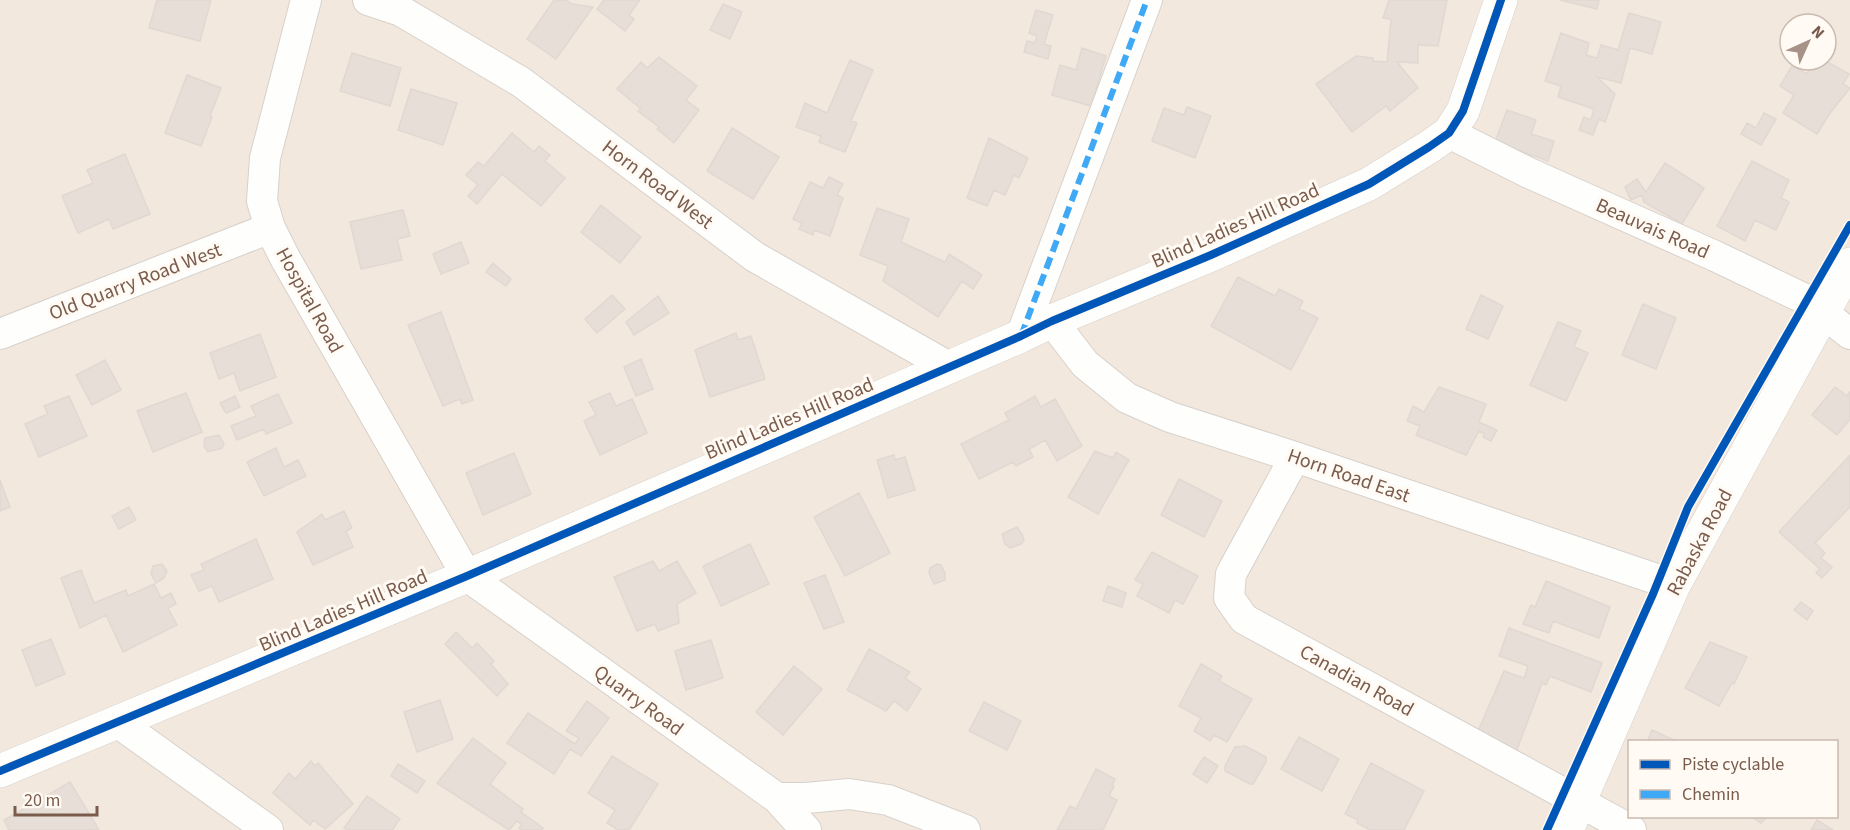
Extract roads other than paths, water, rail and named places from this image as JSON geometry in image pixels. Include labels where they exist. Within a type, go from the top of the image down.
[{"type":"street","name":"Hospital Road","points":[[306,0],[265,158],[262,201],[270,228],[291,268],[467,576]]},
{"type":"street","name":"Horn Road West","points":[[369,0],[401,11],[521,82],[754,257],[949,367]]},
{"type":"street","points":[[1021,336],[1147,0]]},
{"type":"street","name":"Blind Ladies Hill Road","points":[[0,771],[467,576],[1052,321],[1211,255],[1369,184],[1449,133],[1463,111],[1472,88],[1501,0]]},
{"type":"street","name":"Beauvais Road","points":[[1449,133],[1528,173],[1716,256],[1807,300],[1850,334]]},
{"type":"street","name":"Old Quarry Road West","points":[[0,334],[270,228]]},
{"type":"street","name":"Rabaska Road","points":[[1566,830],[1674,585],[1850,264]]},
{"type":"street","name":"Horn Road East","points":[[1052,321],[1085,364],[1127,398],[1170,417],[1674,585]]},
{"type":"street","name":"Canadian Road","points":[[1295,457],[1231,574],[1229,598],[1244,619],[1631,830]]},
{"type":"street","name":"Quarry Road","points":[[467,576],[777,798],[806,830]]},
{"type":"street","points":[[117,722],[268,830]]},
{"type":"street","points":[[777,798],[849,794],[878,798],[965,830]]}]
